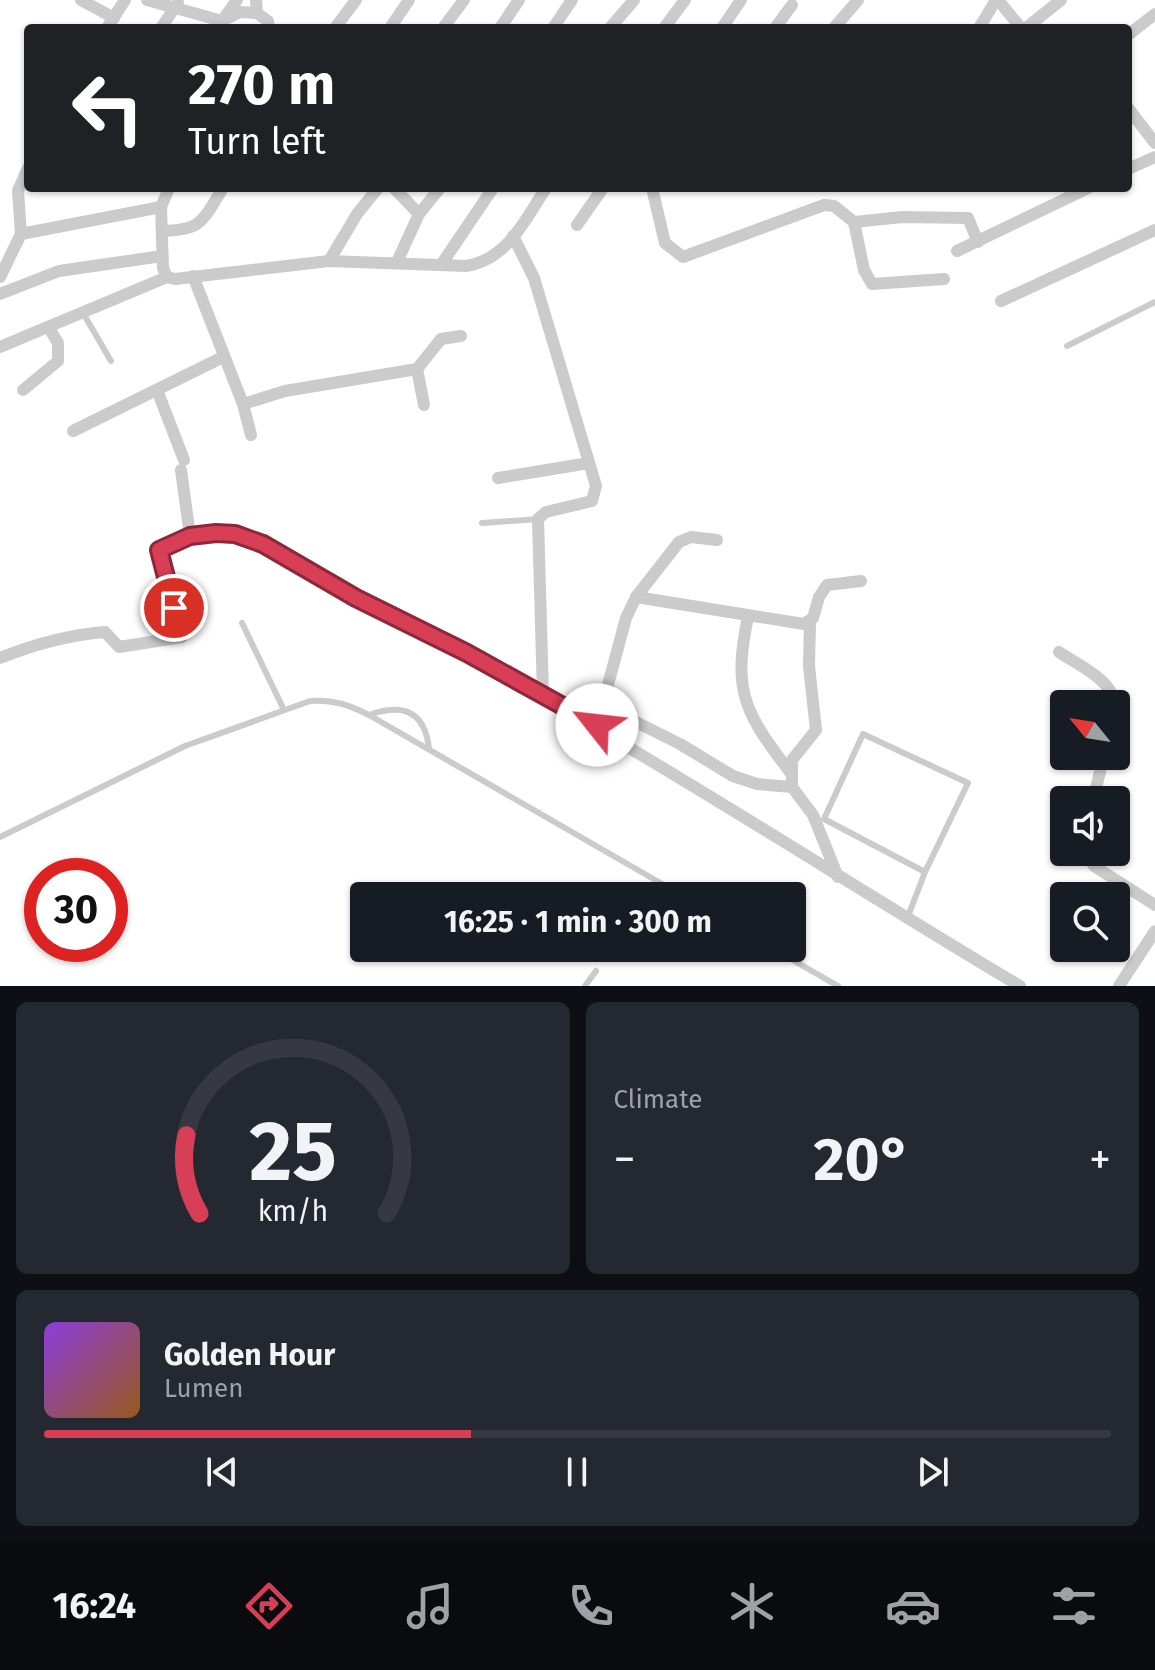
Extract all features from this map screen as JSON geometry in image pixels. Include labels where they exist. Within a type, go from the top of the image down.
[{"type":"street","points":[[81,0],[110,23],[125,0]]},
{"type":"street","points":[[147,0],[178,3],[220,24]]},
{"type":"street","points":[[220,24],[237,0]]},
{"type":"street","points":[[338,24],[356,0]]},
{"type":"street","points":[[393,24],[409,0]]},
{"type":"street","points":[[450,24],[464,0]]},
{"type":"street","points":[[503,24],[519,0]]},
{"type":"street","points":[[556,24],[572,0]]},
{"type":"street","points":[[613,24],[634,0]]},
{"type":"street","points":[[667,24],[685,0]]},
{"type":"street","points":[[725,24],[741,0]]},
{"type":"street","points":[[837,24],[858,0]]},
{"type":"street","points":[[982,24],[997,0],[1019,24]]},
{"type":"street","points":[[1028,24],[1061,0]]},
{"type":"street","points":[[164,24],[178,3]]},
{"type":"street","points":[[778,24],[792,5]]},
{"type":"street","points":[[220,24],[257,6],[268,24]]},
{"type":"street","points":[[1132,32],[1155,14]]},
{"type":"street","points":[[1132,113],[1155,143]]},
{"type":"street","points":[[1132,167],[1155,157]]},
{"type":"street","points":[[0,277],[21,234],[18,191],[24,177]]},
{"type":"street","points":[[162,231],[188,230],[199,226],[220,192]]},
{"type":"street","points":[[329,261],[357,214],[375,192]]},
{"type":"street","points":[[398,192],[419,214]]},
{"type":"street","points":[[397,262],[419,214],[437,192]]},
{"type":"street","points":[[441,265],[490,192]]},
{"type":"street","points":[[0,347],[167,277],[329,261],[484,264],[503,250],[543,192]]},
{"type":"street","points":[[577,225],[600,192]]},
{"type":"street","points":[[653,192],[665,243],[683,257],[824,205],[834,206],[854,222],[864,270],[872,284],[944,279]]},
{"type":"street","points":[[957,251],[1080,192]]},
{"type":"street","points":[[21,234],[163,194],[162,256],[167,277]]},
{"type":"street","points":[[854,222],[960,216],[972,223],[978,242]]},
{"type":"street","points":[[1001,301],[1155,230]]},
{"type":"street","points":[[513,236],[534,278],[596,486],[592,501],[546,512],[538,519],[543,695]]},
{"type":"street","points":[[0,294],[59,271],[162,256]]},
{"type":"street","points":[[193,276],[243,404],[251,435]]},
{"type":"street","points":[[23,390],[58,361],[58,343],[49,328]]},
{"type":"street","points":[[243,404],[285,391],[417,369],[441,339],[461,336]]},
{"type":"street","points":[[73,431],[223,357]]},
{"type":"street","points":[[417,369],[424,405]]},
{"type":"street","points":[[157,390],[182,465],[190,536]]},
{"type":"street","points":[[498,478],[589,463]]},
{"type":"street","points":[[0,658],[41,642],[81,634],[105,632],[119,647],[182,637],[159,550],[190,536],[235,534],[263,544],[356,598],[597,725],[838,877],[1020,986]]},
{"type":"street","points":[[597,725],[626,618],[636,597],[679,542],[691,537],[717,540]]},
{"type":"street","points":[[838,877],[813,815],[792,787],[790,772],[792,760],[816,730],[809,666],[810,622],[827,585],[861,581]]},
{"type":"street","points":[[636,597],[748,617],[810,622]]},
{"type":"street","points":[[748,617],[740,655],[741,687],[755,725],[790,772]]},
{"type":"street","points":[[1059,652],[1112,690]]},
{"type":"street","points":[[602,705],[680,744],[733,776],[757,784],[792,787]]},
{"type":"street","points":[[1094,866],[1155,905]]},
{"type":"street","points":[[1119,986],[1155,931]]},
{"type":"lane","points":[[1067,346],[1155,302]]},
{"type":"lane","points":[[83,313],[111,361]]},
{"type":"lane","points":[[482,523],[538,519]]},
{"type":"lane","points":[[242,623],[284,710]]},
{"type":"lane","points":[[0,837],[185,746],[284,710],[325,700],[348,704],[369,715],[659,882]]},
{"type":"lane","points":[[369,715],[386,709],[400,709],[411,714],[427,730],[429,749]]},
{"type":"lane","points":[[907,919],[925,872],[968,783],[863,734],[824,819],[925,872]]},
{"type":"lane","points":[[796,962],[838,986]]},
{"type":"lane","points":[[585,986],[596,971]]},
{"type":"route","points":[[174,608],[159,550],[190,536],[235,534],[263,544],[356,598],[467,653],[597,725]]}]
